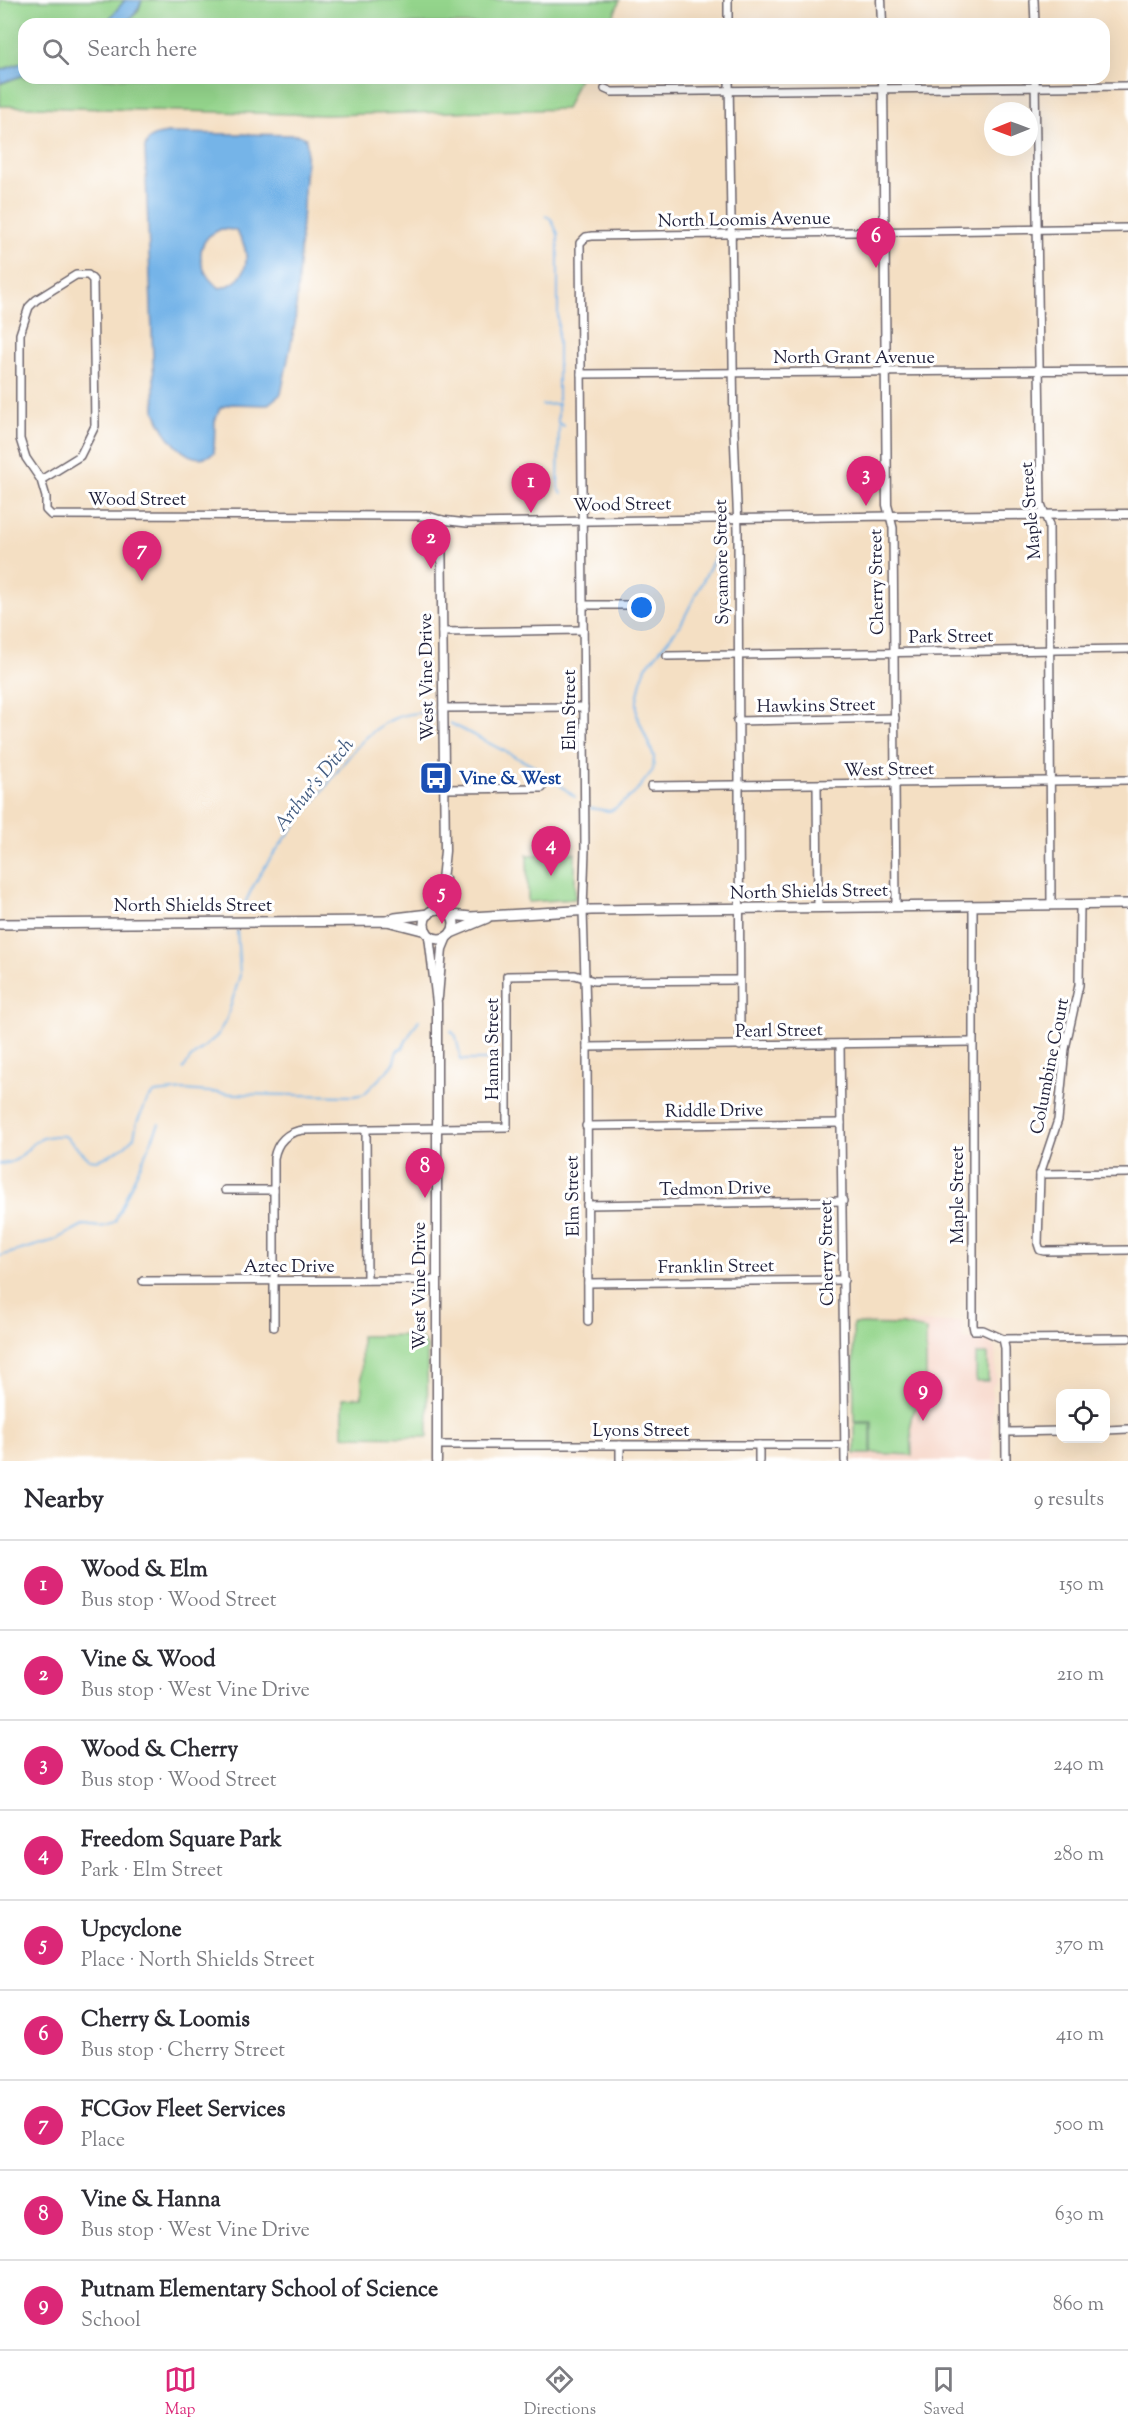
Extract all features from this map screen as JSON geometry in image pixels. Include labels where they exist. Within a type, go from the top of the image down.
[{"type":"main road","name":"North Shields Street","points":[[450,914],[465,917],[583,910],[1128,904]]},
{"type":"main road","name":"North Shields Street","points":[[387,921],[431,912]]},
{"type":"main road","points":[[431,912],[450,914],[454,924],[449,935],[440,940],[428,933],[424,923],[431,912]]},
{"type":"main road","name":"North Shields Street","points":[[449,935],[490,916]]},
{"type":"main road","name":"North Shields Street","points":[[0,924],[387,921],[428,933]]},
{"type":"street","points":[[728,0],[728,18]]},
{"type":"street","points":[[881,0],[882,18]]},
{"type":"street","points":[[1034,0],[1035,18]]},
{"type":"street","name":"Sycamore Street","points":[[729,84],[737,519],[740,1046]]},
{"type":"street","name":"Cherry Street","points":[[882,84],[887,505],[893,527],[896,907]]},
{"type":"street","points":[[605,89],[612,92],[1128,86]]},
{"type":"street","name":"Maple Street","points":[[1035,87],[1041,504],[1049,525],[1051,905]]},
{"type":"street","name":"North Loomis Avenue","points":[[580,243],[582,239],[592,236],[1128,228]]},
{"type":"street","name":"Elm Street","points":[[580,243],[584,707],[583,910],[587,1047],[588,1321]]},
{"type":"street","points":[[76,275],[88,275],[93,280],[94,290],[95,426],[80,456],[41,480],[26,458],[20,439],[20,334],[29,307],[36,300],[76,275]]},
{"type":"street","name":"North Grant Avenue","points":[[581,374],[1128,370]]},
{"type":"street","name":"Wood Street","points":[[41,480],[46,510],[51,515],[428,516],[468,523],[1128,514]]},
{"type":"street","name":"West Vine Drive","points":[[441,520],[444,870],[450,914]]},
{"type":"street","points":[[583,605],[636,605]]},
{"type":"street","points":[[442,632],[583,630]]},
{"type":"street","name":"Park Street","points":[[667,656],[1128,649]]},
{"type":"street","points":[[443,708],[584,707]]},
{"type":"street","name":"Hawkins Street","points":[[737,721],[895,718]]},
{"type":"street","name":"West Street","points":[[651,786],[1128,780]]},
{"type":"street","points":[[817,785],[818,907]]},
{"type":"street","points":[[444,789],[542,788]]},
{"type":"street","name":"West Vine Drive","points":[[431,912],[444,870]]},
{"type":"street","name":"Columbine Court","points":[[1080,905],[1079,985],[1065,1049],[1058,1120],[1040,1174],[1040,1250],[1128,1250]]},
{"type":"street","name":"Maple Street","points":[[973,906],[972,1325],[974,1330],[990,1332],[1003,1339]]},
{"type":"street","name":"West Vine Drive","points":[[428,933],[437,1003],[435,1280],[437,1461]]},
{"type":"street","name":"West Vine Drive","points":[[437,1003],[441,984],[442,949],[449,935]]},
{"type":"street","name":"Hanna Street","points":[[274,1190],[275,1152],[282,1139],[298,1130],[507,1127],[507,976],[575,975],[594,981],[738,980]]},
{"type":"street","name":"Pearl Street","points":[[587,1047],[972,1042]]},
{"type":"street","name":"Cherry Street","points":[[840,1044],[845,1461]]},
{"type":"street","name":"Riddle Drive","points":[[586,1126],[842,1123]]},
{"type":"street","points":[[366,1129],[367,1280]]},
{"type":"street","points":[[1040,1174],[1128,1173]]},
{"type":"street","points":[[225,1190],[274,1190],[274,1327]]},
{"type":"street","name":"Tedmon Drive","points":[[587,1205],[843,1201]]},
{"type":"street","name":"Aztec Drive","points":[[143,1281],[435,1280]]},
{"type":"street","name":"Franklin Street","points":[[588,1283],[843,1280]]},
{"type":"street","points":[[1006,1461],[1003,1339],[1128,1338]]},
{"type":"street","points":[[1110,1430],[1128,1429]]},
{"type":"street","points":[[1006,1432],[1056,1431]]},
{"type":"street","name":"Lyons Street","points":[[437,1445],[845,1445]]},
{"type":"street","points":[[620,1445],[620,1461]]},
{"type":"street","points":[[759,1445],[759,1461]]},
{"type":"shaded area","points":[[962,1322],[963,1340],[988,1341],[995,1348],[996,1380],[992,1387],[993,1461],[854,1461],[853,1323]]},
{"type":"green space","points":[[0,0],[125,0],[110,18],[18,18],[18,64],[0,70]]},
{"type":"green space","points":[[142,0],[620,0],[612,18],[130,18],[138,12]]},
{"type":"green space","points":[[18,77],[18,84],[576,84],[566,109],[327,115],[0,106],[0,84]]},
{"type":"green space","points":[[575,853],[575,899],[528,902],[527,855]]},
{"type":"green space","points":[[853,1324],[902,1325],[926,1330],[926,1388],[911,1418],[912,1455],[872,1453],[872,1422],[854,1422]]},
{"type":"green space","points":[[418,1335],[427,1346],[428,1437],[343,1436],[343,1398],[362,1397],[361,1336]]},
{"type":"green space","points":[[976,1354],[988,1354],[988,1381],[976,1381]]},
{"type":"green space","points":[[855,1423],[871,1423],[871,1454],[855,1454]]},
{"type":"water","points":[[125,0],[142,0],[136,13],[131,18],[110,18]]},
{"type":"water","points":[[18,64],[18,77],[0,83],[0,71]]},
{"type":"water","points":[[168,133],[299,135],[306,138],[307,147],[295,324],[281,394],[267,405],[231,404],[220,408],[215,421],[214,453],[204,457],[195,457],[178,447],[170,439],[155,411],[145,148],[151,138]],"holes":[[[221,229],[235,230],[244,247],[246,265],[238,279],[220,288],[205,272],[201,251],[212,234]]]},
{"type":"waterway","points":[[546,216],[551,219],[558,234],[558,423],[564,426]]},
{"type":"waterway","points":[[542,405],[559,404]]},
{"type":"waterway","points":[[559,424],[558,488],[562,493]]},
{"type":"waterway","name":"Arthur's Ditch","points":[[590,808],[609,811],[614,809],[634,794],[653,770],[654,757],[637,715],[641,681],[646,667],[681,624],[723,541]]},
{"type":"waterway","name":"Arthur's Ditch","points":[[242,911],[257,879],[277,849],[364,739],[382,725],[401,716],[414,713],[435,713]]},
{"type":"waterway","name":"Arthur's Ditch","points":[[450,723],[541,770],[575,797]]},
{"type":"waterway","name":"Arthur's Ditch","points":[[183,1069],[190,1059],[217,1036],[227,1018],[240,975],[237,931]]},
{"type":"waterway","points":[[0,1164],[17,1159],[34,1143],[51,1136],[65,1136],[89,1159],[97,1160],[108,1156],[125,1146],[134,1137],[137,1122],[148,1099],[155,1093],[184,1090],[234,1094],[354,1096],[364,1094],[393,1065],[397,1051],[403,1048],[419,1020]]},
{"type":"waterway","points":[[451,1031],[456,1036],[461,1060],[498,1060]]},
{"type":"waterway","name":"Arthur's Ditch","points":[[0,1256],[55,1240],[83,1225],[96,1227],[115,1221],[159,1124]]},
{"type":"place","name":"Cherry & Loomis","points":[[876,268]]},
{"type":"place","name":"Wood & Cherry","points":[[866,506]]},
{"type":"place","name":"Wood & Elm","points":[[531,513]]},
{"type":"place","name":"Vine & Wood","points":[[431,569]]},
{"type":"place","name":"FCGov Fleet Services","points":[[142,581]]},
{"type":"place","name":"Vine & West","points":[[436,778]]},
{"type":"place","name":"Freedom Square Park","points":[[551,876]]},
{"type":"place","name":"Upcyclone","points":[[442,924]]},
{"type":"place","name":"Vine & Hanna","points":[[425,1198]]},
{"type":"place","name":"Putnam Elementary School of Science","points":[[923,1421]]}]
